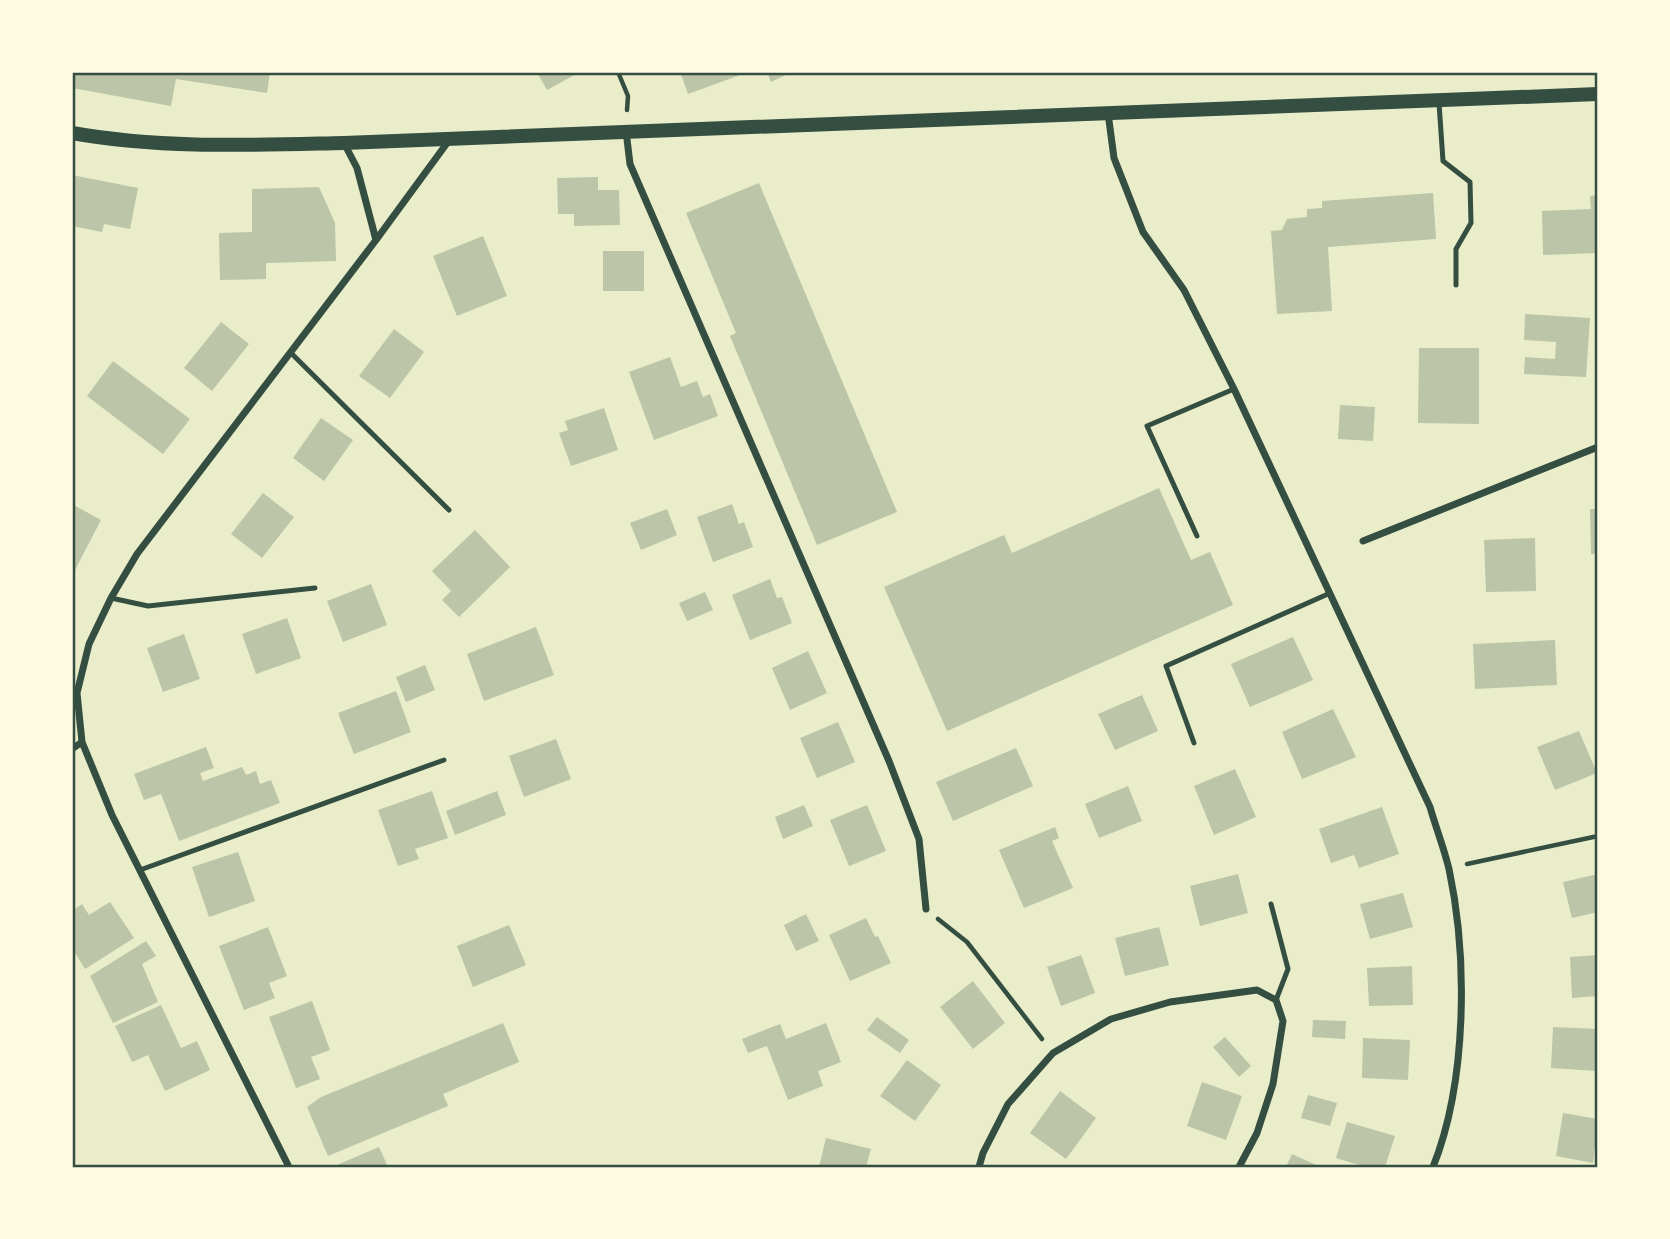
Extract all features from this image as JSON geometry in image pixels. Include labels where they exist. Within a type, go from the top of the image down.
[{"type":"main road","points":[[72,133],[146,144],[236,146],[1598,94]]},
{"type":"street","points":[[1108,113],[1114,158],[1143,232],[1184,290],[1234,389],[1430,807],[1449,867],[1459,926],[1461,1008],[1455,1083],[1433,1167]]},
{"type":"street","points":[[626,131],[630,164],[894,774],[919,839],[926,909]]},
{"type":"street","points":[[289,1167],[113,815],[82,742],[77,693],[89,644],[111,598],[137,554],[451,138]]},
{"type":"street","points":[[344,143],[357,168],[376,240]]},
{"type":"street","points":[[1363,541],[1598,447]]},
{"type":"street","points":[[72,749],[82,742]]},
{"type":"street","points":[[979,1167],[983,1153],[1008,1104],[1054,1053],[1111,1019],[1170,1002],[1257,990],[1276,1000],[1283,1021],[1273,1084],[1257,1133],[1238,1167]]},
{"type":"lane","points":[[1439,100],[1443,161],[1470,183],[1471,223],[1456,249],[1456,285]]},
{"type":"lane","points":[[290,352],[449,510]]},
{"type":"lane","points":[[1196,536],[1147,426],[1234,389]]},
{"type":"lane","points":[[111,598],[148,606],[315,588]]},
{"type":"lane","points":[[1194,743],[1166,666],[1328,594]]},
{"type":"lane","points":[[140,870],[444,760]]},
{"type":"lane","points":[[1271,904],[1288,969],[1276,1000]]},
{"type":"path","points":[[618,72],[628,96],[626,131]]},
{"type":"path","points":[[1449,867],[1598,836]]},
{"type":"path","points":[[926,909],[967,942],[1054,1053]]},
{"type":"building","points":[[72,72],[270,72],[267,93],[176,79],[171,106],[72,88]]},
{"type":"building","points":[[537,72],[580,72],[547,90]]},
{"type":"building","points":[[680,72],[739,72],[740,75],[688,94]]},
{"type":"building","points":[[767,72],[792,72],[771,82]]},
{"type":"building","points":[[72,175],[138,188],[130,229],[104,224],[102,232],[72,226]]},
{"type":"building","points":[[598,177],[598,190],[619,190],[620,225],[574,226],[574,214],[558,214],[557,178]]},
{"type":"building","points":[[759,183],[897,512],[817,545],[730,336],[736,333],[686,213]]},
{"type":"building","points":[[319,187],[335,223],[336,261],[266,263],[266,279],[220,280],[219,233],[252,232],[252,189]]},
{"type":"building","points":[[1433,193],[1436,239],[1328,247],[1332,311],[1277,314],[1271,231],[1282,230],[1287,219],[1307,217],[1307,209],[1322,208],[1322,201]]},
{"type":"building","points":[[1598,195],[1598,253],[1543,255],[1542,211],[1591,209],[1590,196]]},
{"type":"building","points":[[483,236],[507,296],[457,316],[433,256]]},
{"type":"building","points":[[603,251],[644,251],[644,291],[603,291]]},
{"type":"building","points":[[1525,314],[1590,318],[1586,377],[1524,374],[1525,357],[1555,359],[1556,342],[1524,340]]},
{"type":"building","points":[[221,322],[249,344],[212,391],[184,368]]},
{"type":"building","points":[[394,329],[424,352],[390,398],[359,376]]},
{"type":"building","points":[[1419,348],[1479,348],[1479,424],[1418,423]]},
{"type":"building","points":[[670,357],[681,387],[697,381],[703,397],[710,394],[718,416],[654,440],[629,372]]},
{"type":"building","points":[[113,361],[190,419],[163,454],[87,396]]},
{"type":"building","points":[[1340,405],[1375,407],[1373,441],[1338,439]]},
{"type":"building","points":[[604,408],[618,450],[571,466],[559,433],[568,430],[565,421]]},
{"type":"building","points":[[321,418],[353,440],[324,481],[293,458]]},
{"type":"building","points":[[1159,488],[1191,560],[1210,552],[1233,605],[947,731],[884,587],[1004,535],[1012,553]]},
{"type":"building","points":[[263,493],[294,517],[262,558],[231,534]]},
{"type":"building","points":[[72,504],[101,520],[74,572],[72,570]]},
{"type":"building","points":[[732,504],[739,524],[744,522],[753,547],[713,562],[697,517]]},
{"type":"building","points":[[667,509],[677,535],[641,550],[630,523]]},
{"type":"building","points":[[1590,509],[1598,509],[1598,554],[1591,554]]},
{"type":"building","points":[[475,530],[510,567],[459,617],[442,600],[451,591],[432,571]]},
{"type":"building","points":[[1535,538],[1536,591],[1486,592],[1484,540]]},
{"type":"building","points":[[770,579],[777,598],[782,597],[792,623],[750,640],[732,595]]},
{"type":"building","points":[[371,584],[387,625],[343,642],[327,601]]},
{"type":"building","points":[[705,592],[713,610],[687,621],[679,603]]},
{"type":"building","points":[[287,618],[301,658],[256,674],[242,634]]},
{"type":"building","points":[[536,627],[554,675],[484,701],[467,654]]},
{"type":"building","points":[[184,634],[200,679],[163,692],[147,648]]},
{"type":"building","points":[[1293,637],[1313,680],[1250,707],[1231,664]]},
{"type":"building","points":[[1555,640],[1557,685],[1475,689],[1473,644]]},
{"type":"building","points":[[808,651],[827,693],[790,710],[772,668]]},
{"type":"building","points":[[425,665],[435,690],[406,702],[396,677]]},
{"type":"building","points":[[396,691],[411,732],[354,754],[338,713]]},
{"type":"building","points":[[1142,695],[1158,731],[1115,750],[1098,714]]},
{"type":"building","points":[[1333,709],[1356,757],[1302,779],[1282,732]]},
{"type":"building","points":[[838,722],[855,762],[817,778],[800,738]]},
{"type":"building","points":[[1579,731],[1597,773],[1555,790],[1537,747]]},
{"type":"building","points":[[556,739],[571,779],[524,797],[509,756]]},
{"type":"building","points":[[206,747],[214,768],[200,773],[203,781],[242,767],[246,775],[256,771],[260,784],[271,780],[280,803],[179,841],[161,794],[144,800],[134,774]]},
{"type":"building","points":[[1016,748],[1033,786],[953,821],[936,782]]},
{"type":"building","points":[[1235,769],[1256,817],[1214,835],[1194,786]]},
{"type":"building","points":[[1128,786],[1142,821],[1099,838],[1085,804]]},
{"type":"building","points":[[432,791],[448,838],[415,849],[419,859],[398,866],[378,810]]},
{"type":"building","points":[[497,791],[506,815],[455,835],[446,811]]},
{"type":"building","points":[[804,805],[813,826],[783,839],[775,817]]},
{"type":"building","points":[[867,805],[886,851],[849,866],[830,820]]},
{"type":"building","points":[[1382,807],[1399,854],[1359,868],[1354,855],[1331,863],[1319,829]]},
{"type":"building","points":[[1055,827],[1059,838],[1052,841],[1073,888],[1024,908],[999,850]]},
{"type":"building","points":[[238,852],[255,901],[209,917],[192,867]]},
{"type":"building","points":[[1238,874],[1248,913],[1200,926],[1190,886]]},
{"type":"building","points":[[1598,874],[1598,912],[1572,918],[1563,882]]},
{"type":"building","points":[[1403,893],[1413,927],[1370,939],[1360,904]]},
{"type":"building","points":[[110,902],[134,938],[85,969],[72,948],[72,911],[82,904],[89,915]]},
{"type":"building","points":[[806,914],[819,941],[796,951],[784,925]]},
{"type":"building","points":[[866,918],[891,963],[850,981],[829,935]]},
{"type":"building","points":[[509,925],[526,965],[473,987],[457,946]]},
{"type":"building","points":[[268,927],[287,976],[269,983],[275,998],[244,1010],[219,946]]},
{"type":"building","points":[[1159,927],[1169,965],[1125,976],[1115,938]]},
{"type":"building","points":[[146,941],[156,956],[142,964],[158,1002],[113,1023],[90,976]]},
{"type":"building","points":[[1081,955],[1095,993],[1061,1006],[1047,967]]},
{"type":"building","points":[[1598,955],[1598,996],[1572,998],[1570,957]]},
{"type":"building","points":[[1412,966],[1413,1005],[1369,1006],[1367,968]]},
{"type":"building","points":[[973,981],[1005,1023],[973,1049],[940,1007]]},
{"type":"building","points":[[312,1001],[330,1050],[311,1057],[320,1079],[296,1088],[269,1017]]},
{"type":"building","points":[[161,1005],[181,1048],[197,1041],[210,1070],[165,1091],[148,1055],[132,1062],[115,1026]]},
{"type":"building","points":[[877,1017],[909,1040],[900,1053],[867,1030]]},
{"type":"building","points":[[1313,1020],[1346,1021],[1345,1039],[1312,1037]]},
{"type":"building","points":[[503,1023],[519,1062],[443,1094],[448,1106],[328,1156],[307,1107],[321,1097]]},
{"type":"building","points":[[826,1023],[841,1062],[818,1071],[823,1086],[788,1100],[767,1046],[748,1053],[742,1039],[780,1024],[786,1039]]},
{"type":"building","points":[[1553,1027],[1598,1029],[1596,1071],[1551,1068]]},
{"type":"building","points":[[1225,1037],[1251,1066],[1239,1077],[1213,1047]]},
{"type":"building","points":[[1363,1038],[1410,1040],[1408,1080],[1362,1078]]},
{"type":"building","points":[[907,1060],[941,1085],[915,1121],[880,1096]]},
{"type":"building","points":[[1202,1082],[1242,1096],[1226,1140],[1187,1126]]},
{"type":"building","points":[[1060,1091],[1096,1118],[1066,1159],[1030,1133]]},
{"type":"building","points":[[1308,1095],[1337,1103],[1330,1126],[1301,1118]]},
{"type":"building","points":[[1563,1113],[1598,1119],[1593,1163],[1556,1156]]},
{"type":"building","points":[[1347,1122],[1395,1136],[1385,1167],[1366,1167],[1336,1158]]},
{"type":"building","points":[[826,1138],[871,1149],[866,1167],[819,1167]]},
{"type":"building","points":[[379,1147],[388,1167],[332,1167]]},
{"type":"building","points":[[1292,1154],[1316,1165],[1315,1167],[1286,1167]]}]
